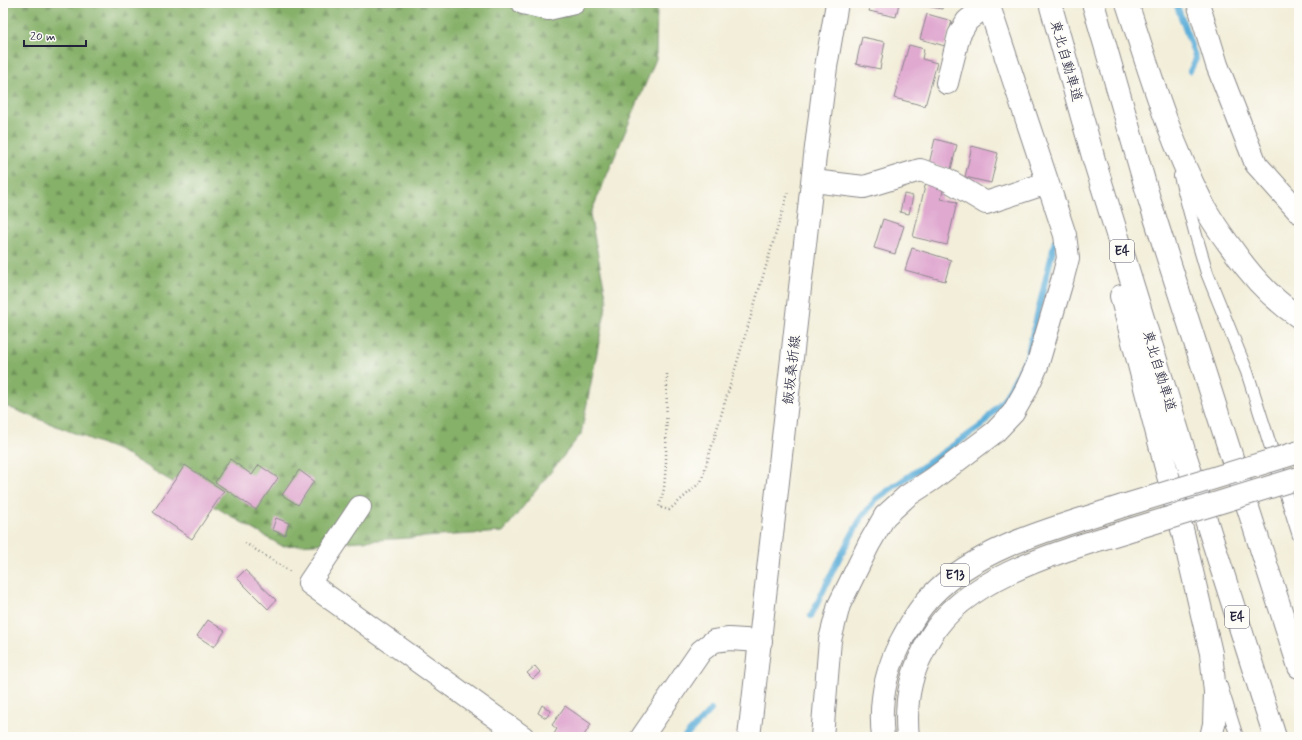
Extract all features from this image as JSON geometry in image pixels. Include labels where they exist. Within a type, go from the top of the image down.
[{"type":"main road","points":[[523,3],[548,9],[574,3]]},
{"type":"main road","name":"飯坂桑折線","points":[[749,737],[826,67],[837,3]]},
{"type":"main road","points":[[822,737],[830,640],[839,605],[869,544],[886,516],[907,496],[933,479],[995,432],[1013,413],[1026,390],[1036,366],[1068,258],[1065,235],[988,3],[968,21],[959,35],[947,83]]},
{"type":"main road","points":[[1038,3],[1112,258],[1181,525],[1211,653],[1215,692],[1214,724],[1211,737]]},
{"type":"main road","name":"東北自動車道","points":[[1050,3],[1094,160],[1275,737]]},
{"type":"main road","points":[[1093,3],[1150,202],[1299,666]]},
{"type":"main road","points":[[1127,3],[1167,124],[1202,203],[1221,234],[1243,264],[1268,292],[1299,317]]},
{"type":"main road","points":[[1198,3],[1217,65],[1256,164],[1299,212]]},
{"type":"main road","points":[[813,181],[864,187],[920,170],[946,178],[986,203],[1047,183]]},
{"type":"main road","name":"E13","points":[[883,737],[881,719],[884,685],[895,653],[910,622],[932,595],[956,574],[988,555],[1024,539],[1126,505],[1299,452]]},
{"type":"main road","points":[[908,737],[907,712],[909,693],[916,665],[932,635],[948,615],[969,596],[1001,576],[1059,553],[1299,478]]},
{"type":"main road","points":[[360,508],[309,583],[523,737]]},
{"type":"main road","points":[[642,737],[701,651],[714,641],[729,639],[761,641]]},
{"type":"lane","points":[[1167,124],[1207,273],[1247,372],[1299,536]]},
{"type":"lane","points":[[1211,653],[1237,737]]},
{"type":"path","points":[[667,374],[666,469],[664,490],[659,507],[669,510],[702,482],[790,187]]},
{"type":"path","points":[[245,543],[309,583]]},
{"type":"green space","points":[[3,3],[657,3],[656,59],[590,215],[607,301],[581,434],[503,532],[282,546],[120,451],[3,405]]},
{"type":"building","points":[[871,3],[899,3],[896,17],[869,11]]},
{"type":"building","points":[[921,3],[943,3],[942,9],[921,5]]},
{"type":"building","points":[[927,14],[952,21],[945,46],[920,39]]},
{"type":"building","points":[[862,37],[885,42],[880,69],[856,64]]},
{"type":"building","points":[[909,45],[924,49],[922,59],[937,63],[925,106],[894,98]]},
{"type":"building","points":[[935,139],[957,145],[951,169],[929,164]]},
{"type":"building","points":[[972,146],[998,153],[991,183],[965,177]]},
{"type":"building","points":[[926,182],[944,187],[941,199],[957,202],[947,245],[913,237]]},
{"type":"building","points":[[904,194],[913,196],[909,214],[900,212]]},
{"type":"building","points":[[883,219],[904,226],[895,254],[874,248]]},
{"type":"building","points":[[912,248],[951,260],[945,281],[905,270]]},
{"type":"building","points":[[230,459],[252,475],[259,465],[278,478],[256,510],[215,482]]},
{"type":"building","points":[[185,465],[224,491],[192,539],[153,512]]},
{"type":"building","points":[[299,470],[314,481],[298,505],[282,495]]},
{"type":"building","points":[[276,518],[289,523],[285,535],[272,530]]},
{"type":"building","points":[[245,570],[276,600],[268,609],[237,578]]},
{"type":"building","points":[[208,620],[225,631],[214,647],[197,636]]},
{"type":"building","points":[[535,666],[540,672],[533,679],[527,673]]},
{"type":"building","points":[[542,705],[551,711],[546,718],[538,713]]},
{"type":"building","points":[[565,706],[591,724],[583,737],[552,737],[557,729],[552,725]]},
{"type":"waterway","points":[[1176,3],[1196,59],[1190,71]]},
{"type":"waterway","points":[[811,616],[836,564],[860,520],[876,499],[981,426],[1005,398],[1027,357],[1055,241]]},
{"type":"waterway","points":[[685,737],[711,710]]}]
